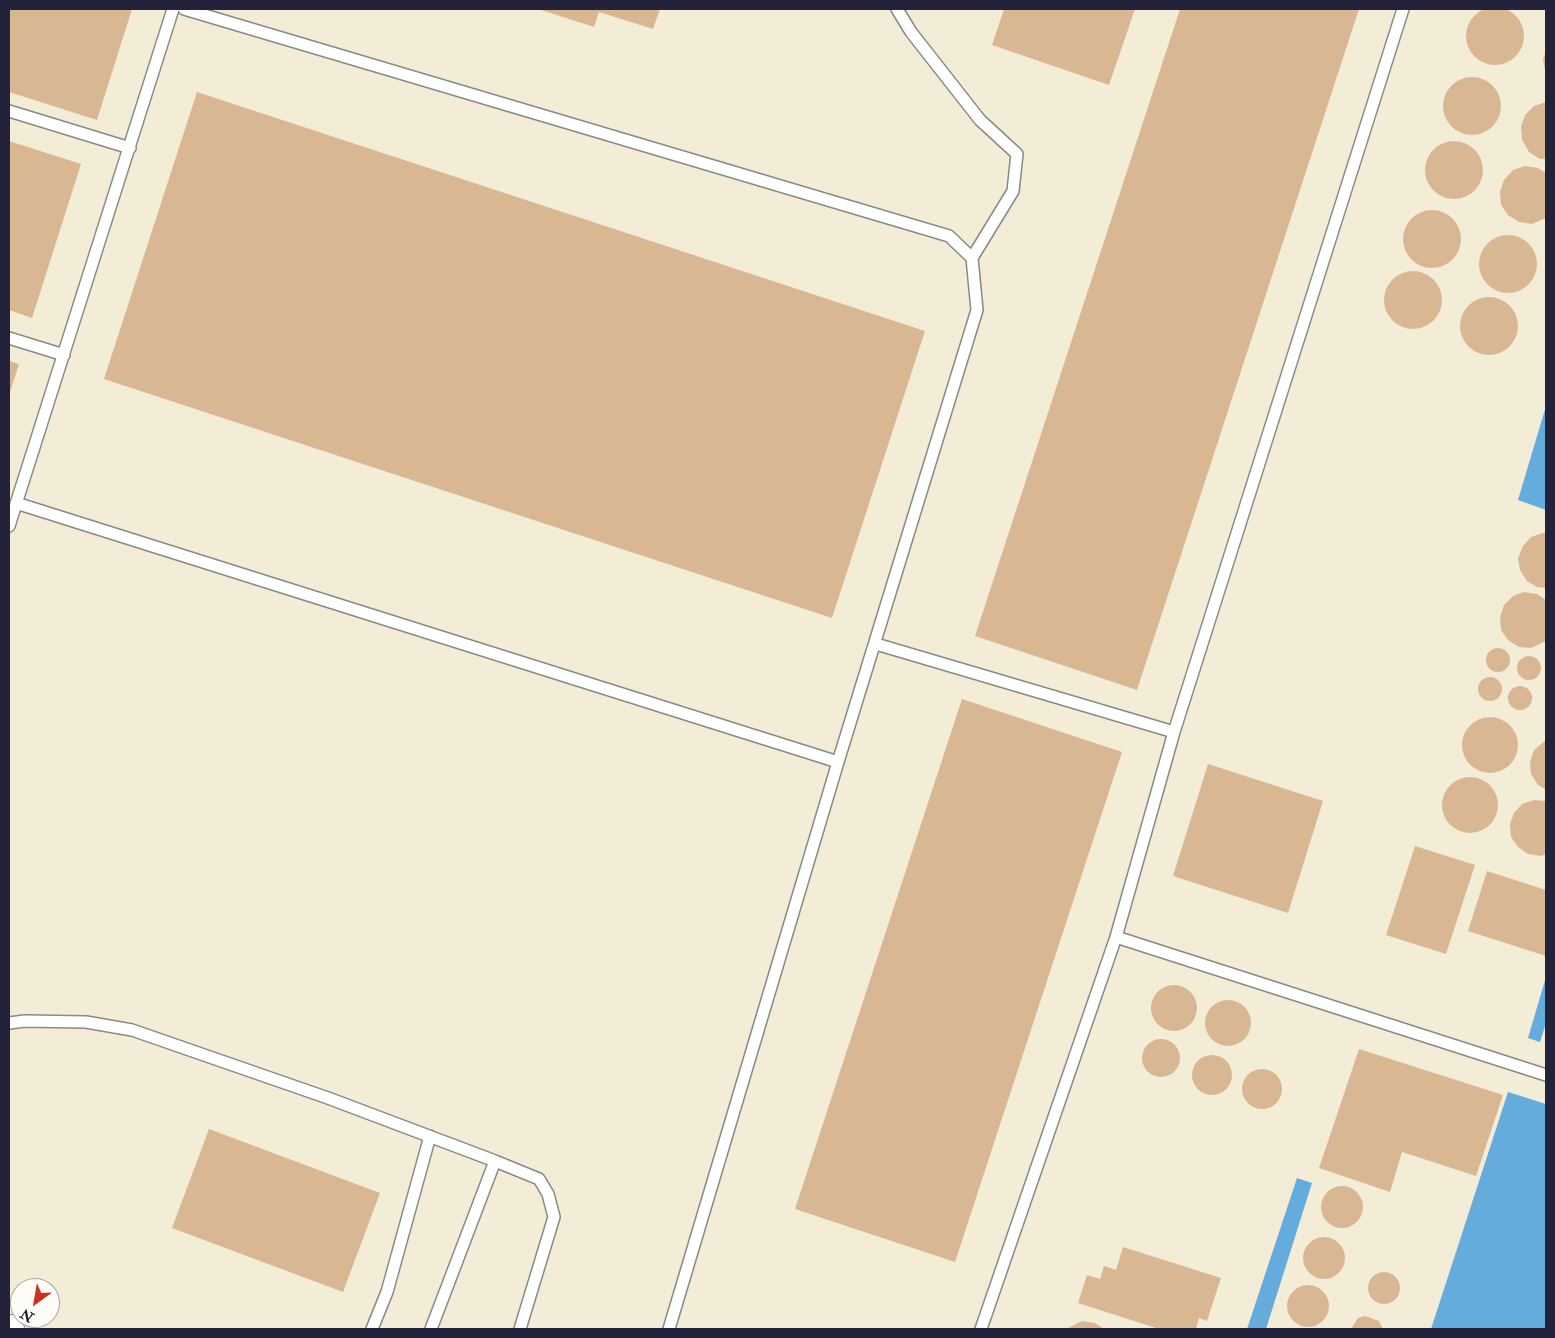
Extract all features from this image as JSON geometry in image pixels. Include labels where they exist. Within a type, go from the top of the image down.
[{"type":"lane","points":[[9,526],[173,9]]},
{"type":"lane","points":[[184,9],[949,236],[972,258]]},
{"type":"lane","points":[[669,1329],[838,762],[876,644],[977,310],[972,258],[1013,191],[1017,154],[980,120],[911,32],[897,9]]},
{"type":"lane","points":[[982,1329],[1116,937],[1174,732],[1403,9]]},
{"type":"lane","points":[[9,111],[130,148]]},
{"type":"lane","points":[[9,338],[64,355]]},
{"type":"lane","points":[[16,503],[838,762]]},
{"type":"lane","points":[[876,644],[1174,732]]},
{"type":"lane","points":[[1116,937],[1546,1075]]},
{"type":"lane","points":[[9,1023],[24,1021],[86,1022],[132,1030],[430,1136],[539,1179],[548,1194],[554,1217],[520,1329]]},
{"type":"lane","points":[[372,1329],[388,1292],[430,1136]]},
{"type":"lane","points":[[432,1329],[495,1161]]},
{"type":"water","points":[[1546,406],[1546,510],[1518,500]]},
{"type":"water","points":[[1546,977],[1546,1023],[1540,1042],[1528,1038]]},
{"type":"water","points":[[1508,1092],[1546,1104],[1546,1329],[1431,1329]]},
{"type":"water","points":[[1297,1178],[1312,1183],[1266,1329],[1247,1329]]},
{"type":"building","points":[[1495,7],[1511,12],[1519,20],[1524,36],[1519,52],[1511,60],[1495,65],[1479,60],[1471,52],[1466,36],[1471,20],[1479,12]]},
{"type":"building","points":[[9,9],[132,9],[97,120],[9,92]]},
{"type":"building","points":[[538,9],[660,9],[653,29],[599,12],[594,27]]},
{"type":"building","points":[[1004,9],[1135,9],[1109,85],[992,45]]},
{"type":"building","points":[[1180,9],[1359,9],[1137,690],[975,636]]},
{"type":"building","points":[[1546,50],[1546,75],[1543,60]]},
{"type":"building","points":[[1472,77],[1488,82],[1496,90],[1501,106],[1496,122],[1488,130],[1472,135],[1456,130],[1448,122],[1443,106],[1448,90],[1456,82]]},
{"type":"building","points":[[197,92],[925,331],[832,618],[104,379]]},
{"type":"building","points":[[1546,102],[1546,159],[1540,159],[1529,152],[1522,140],[1521,127],[1525,115],[1534,106]]},
{"type":"building","points":[[9,141],[81,164],[32,318],[9,310]]},
{"type":"building","points":[[1454,141],[1470,146],[1478,154],[1483,170],[1478,186],[1470,194],[1454,199],[1438,194],[1430,186],[1425,170],[1430,154],[1438,146]]},
{"type":"building","points":[[1525,166],[1538,168],[1546,173],[1546,218],[1532,224],[1519,222],[1508,215],[1501,205],[1500,192],[1504,180],[1513,170]]},
{"type":"building","points":[[1432,210],[1448,215],[1456,223],[1461,239],[1456,255],[1448,263],[1432,268],[1416,263],[1408,255],[1403,239],[1408,223],[1416,215]]},
{"type":"building","points":[[1508,235],[1519,237],[1532,248],[1537,264],[1535,275],[1524,288],[1508,293],[1497,291],[1484,280],[1479,264],[1481,253],[1492,240]]},
{"type":"building","points":[[1413,271],[1429,276],[1437,284],[1442,300],[1437,316],[1429,324],[1413,329],[1397,324],[1389,316],[1384,300],[1389,284],[1397,276]]},
{"type":"building","points":[[1489,297],[1505,302],[1513,310],[1518,326],[1513,342],[1505,350],[1489,355],[1473,350],[1465,342],[1460,326],[1465,310],[1473,302]]},
{"type":"building","points":[[9,361],[19,364],[9,395]]},
{"type":"building","points":[[1546,533],[1546,588],[1537,587],[1527,581],[1520,570],[1518,558],[1523,546],[1531,537]]},
{"type":"building","points":[[1524,592],[1537,594],[1546,600],[1546,641],[1531,648],[1519,647],[1508,640],[1501,630],[1500,617],[1504,605],[1513,596]]},
{"type":"building","points":[[1498,648],[1506,652],[1510,660],[1506,668],[1498,672],[1490,668],[1486,660],[1490,652]]},
{"type":"building","points":[[1529,656],[1537,660],[1541,668],[1537,676],[1529,680],[1521,676],[1517,668],[1521,660]]},
{"type":"building","points":[[1490,677],[1498,681],[1502,689],[1498,697],[1490,701],[1482,697],[1478,689],[1482,681]]},
{"type":"building","points":[[1520,686],[1528,690],[1532,698],[1528,706],[1520,710],[1512,706],[1508,698],[1512,690]]},
{"type":"building","points":[[962,699],[1122,752],[955,1262],[795,1209]]},
{"type":"building","points":[[1490,717],[1501,719],[1510,725],[1516,734],[1518,745],[1516,756],[1510,765],[1501,771],[1490,773],[1479,771],[1470,765],[1464,756],[1462,745],[1464,734],[1470,725],[1479,719]]},
{"type":"building","points":[[1546,740],[1546,790],[1538,785],[1531,774],[1530,762],[1534,750]]},
{"type":"building","points":[[1208,764],[1323,801],[1288,913],[1173,876]]},
{"type":"building","points":[[1470,777],[1481,779],[1490,785],[1496,794],[1498,805],[1496,816],[1490,825],[1481,831],[1470,833],[1459,831],[1450,825],[1444,816],[1442,805],[1444,794],[1450,785],[1459,779]]},
{"type":"building","points":[[1534,800],[1546,801],[1546,854],[1541,856],[1528,854],[1518,847],[1511,837],[1510,824],[1514,813],[1522,804]]},
{"type":"building","points":[[1415,846],[1475,865],[1446,954],[1386,935]]},
{"type":"building","points":[[1487,871],[1546,890],[1546,956],[1468,931]]},
{"type":"building","points":[[1169,985],[1179,985],[1193,995],[1197,1008],[1193,1021],[1187,1027],[1179,1031],[1169,1031],[1155,1021],[1151,1013],[1151,1003],[1161,989]]},
{"type":"building","points":[[1224,1000],[1232,1000],[1241,1004],[1247,1010],[1251,1023],[1247,1036],[1241,1042],[1232,1046],[1224,1046],[1215,1042],[1209,1036],[1205,1027],[1205,1019],[1209,1010],[1215,1004]]},
{"type":"building","points":[[1161,1039],[1174,1045],[1180,1058],[1174,1071],[1161,1077],[1148,1071],[1142,1058],[1148,1045]]},
{"type":"building","points":[[1359,1049],[1503,1095],[1476,1176],[1402,1152],[1390,1192],[1319,1168]]},
{"type":"building","points":[[1208,1055],[1216,1055],[1223,1058],[1229,1064],[1232,1075],[1229,1086],[1223,1092],[1216,1095],[1208,1095],[1201,1092],[1195,1086],[1192,1079],[1192,1071],[1195,1064],[1201,1058]]},
{"type":"building","points":[[1258,1069],[1266,1069],[1273,1072],[1279,1078],[1282,1089],[1279,1100],[1273,1106],[1266,1109],[1258,1109],[1251,1106],[1245,1100],[1242,1093],[1242,1085],[1245,1078],[1251,1072]]},
{"type":"building","points":[[209,1129],[380,1193],[343,1292],[172,1228]]},
{"type":"building","points":[[1346,1186],[1354,1189],[1360,1195],[1363,1207],[1360,1219],[1354,1225],[1338,1228],[1330,1225],[1324,1219],[1321,1203],[1324,1195],[1330,1189]]},
{"type":"building","points":[[1328,1237],[1336,1240],[1342,1246],[1345,1258],[1342,1270],[1336,1276],[1320,1279],[1312,1276],[1306,1270],[1303,1254],[1306,1246],[1312,1240]]},
{"type":"building","points":[[1123,1247],[1221,1278],[1207,1321],[1199,1318],[1196,1329],[1159,1329],[1078,1303],[1087,1275],[1100,1279],[1104,1266],[1116,1270]]},
{"type":"building","points":[[1384,1272],[1396,1276],[1400,1288],[1396,1300],[1384,1304],[1372,1300],[1368,1288],[1372,1276]]},
{"type":"building","points":[[1312,1285],[1320,1288],[1326,1294],[1329,1306],[1326,1318],[1320,1324],[1304,1327],[1296,1324],[1290,1318],[1287,1302],[1290,1294],[1296,1288]]},
{"type":"building","points":[[1365,1316],[1379,1321],[1383,1329],[1351,1329],[1358,1318]]},
{"type":"building","points":[[1082,1321],[1095,1323],[1104,1329],[1066,1329]]}]
